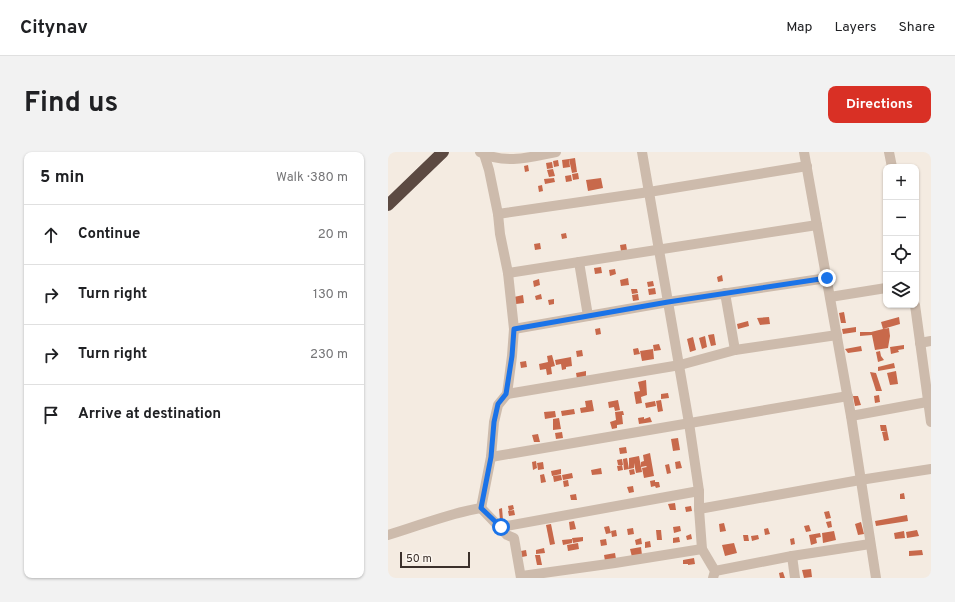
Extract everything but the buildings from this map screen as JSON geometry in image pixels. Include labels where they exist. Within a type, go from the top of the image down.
[{"type":"highway","points":[[388,205],[443,152]]},
{"type":"street","points":[[482,153],[497,158],[510,160],[556,152]]},
{"type":"street","points":[[642,152],[689,423],[699,491],[702,549],[714,574],[792,556],[870,544]]},
{"type":"street","points":[[804,152],[848,396],[876,578]]},
{"type":"street","points":[[889,152],[891,164]]},
{"type":"street","points":[[481,508],[491,457],[494,422],[498,404],[506,394],[512,356],[514,329],[508,273],[500,234],[498,214],[489,170],[482,153]]},
{"type":"street","points":[[498,214],[650,192],[807,166]]},
{"type":"street","points":[[508,273],[817,225]]},
{"type":"street","points":[[579,262],[588,316]]},
{"type":"street","points":[[514,329],[668,302],[827,278]]},
{"type":"street","points":[[830,297],[883,288]]},
{"type":"street","points":[[725,293],[734,350]]},
{"type":"street","points":[[915,308],[927,402],[931,422]]},
{"type":"street","points":[[506,394],[680,366],[734,350],[837,335]]},
{"type":"street","points":[[920,343],[931,341]]},
{"type":"street","points":[[491,457],[848,396]]},
{"type":"street","points":[[851,416],[927,402]]},
{"type":"street","points":[[699,509],[860,480],[931,470]]},
{"type":"street","points":[[501,527],[699,491]]},
{"type":"street","points":[[481,508],[501,527],[507,535],[514,538],[522,577],[702,549]]},
{"type":"street","points":[[388,535],[415,528],[464,510],[481,508]]},
{"type":"street","points":[[792,556],[795,578]]},
{"type":"route","points":[[501,527],[481,508],[491,457],[494,422],[498,404],[506,394],[512,356],[514,329],[668,302],[827,278]]}]
